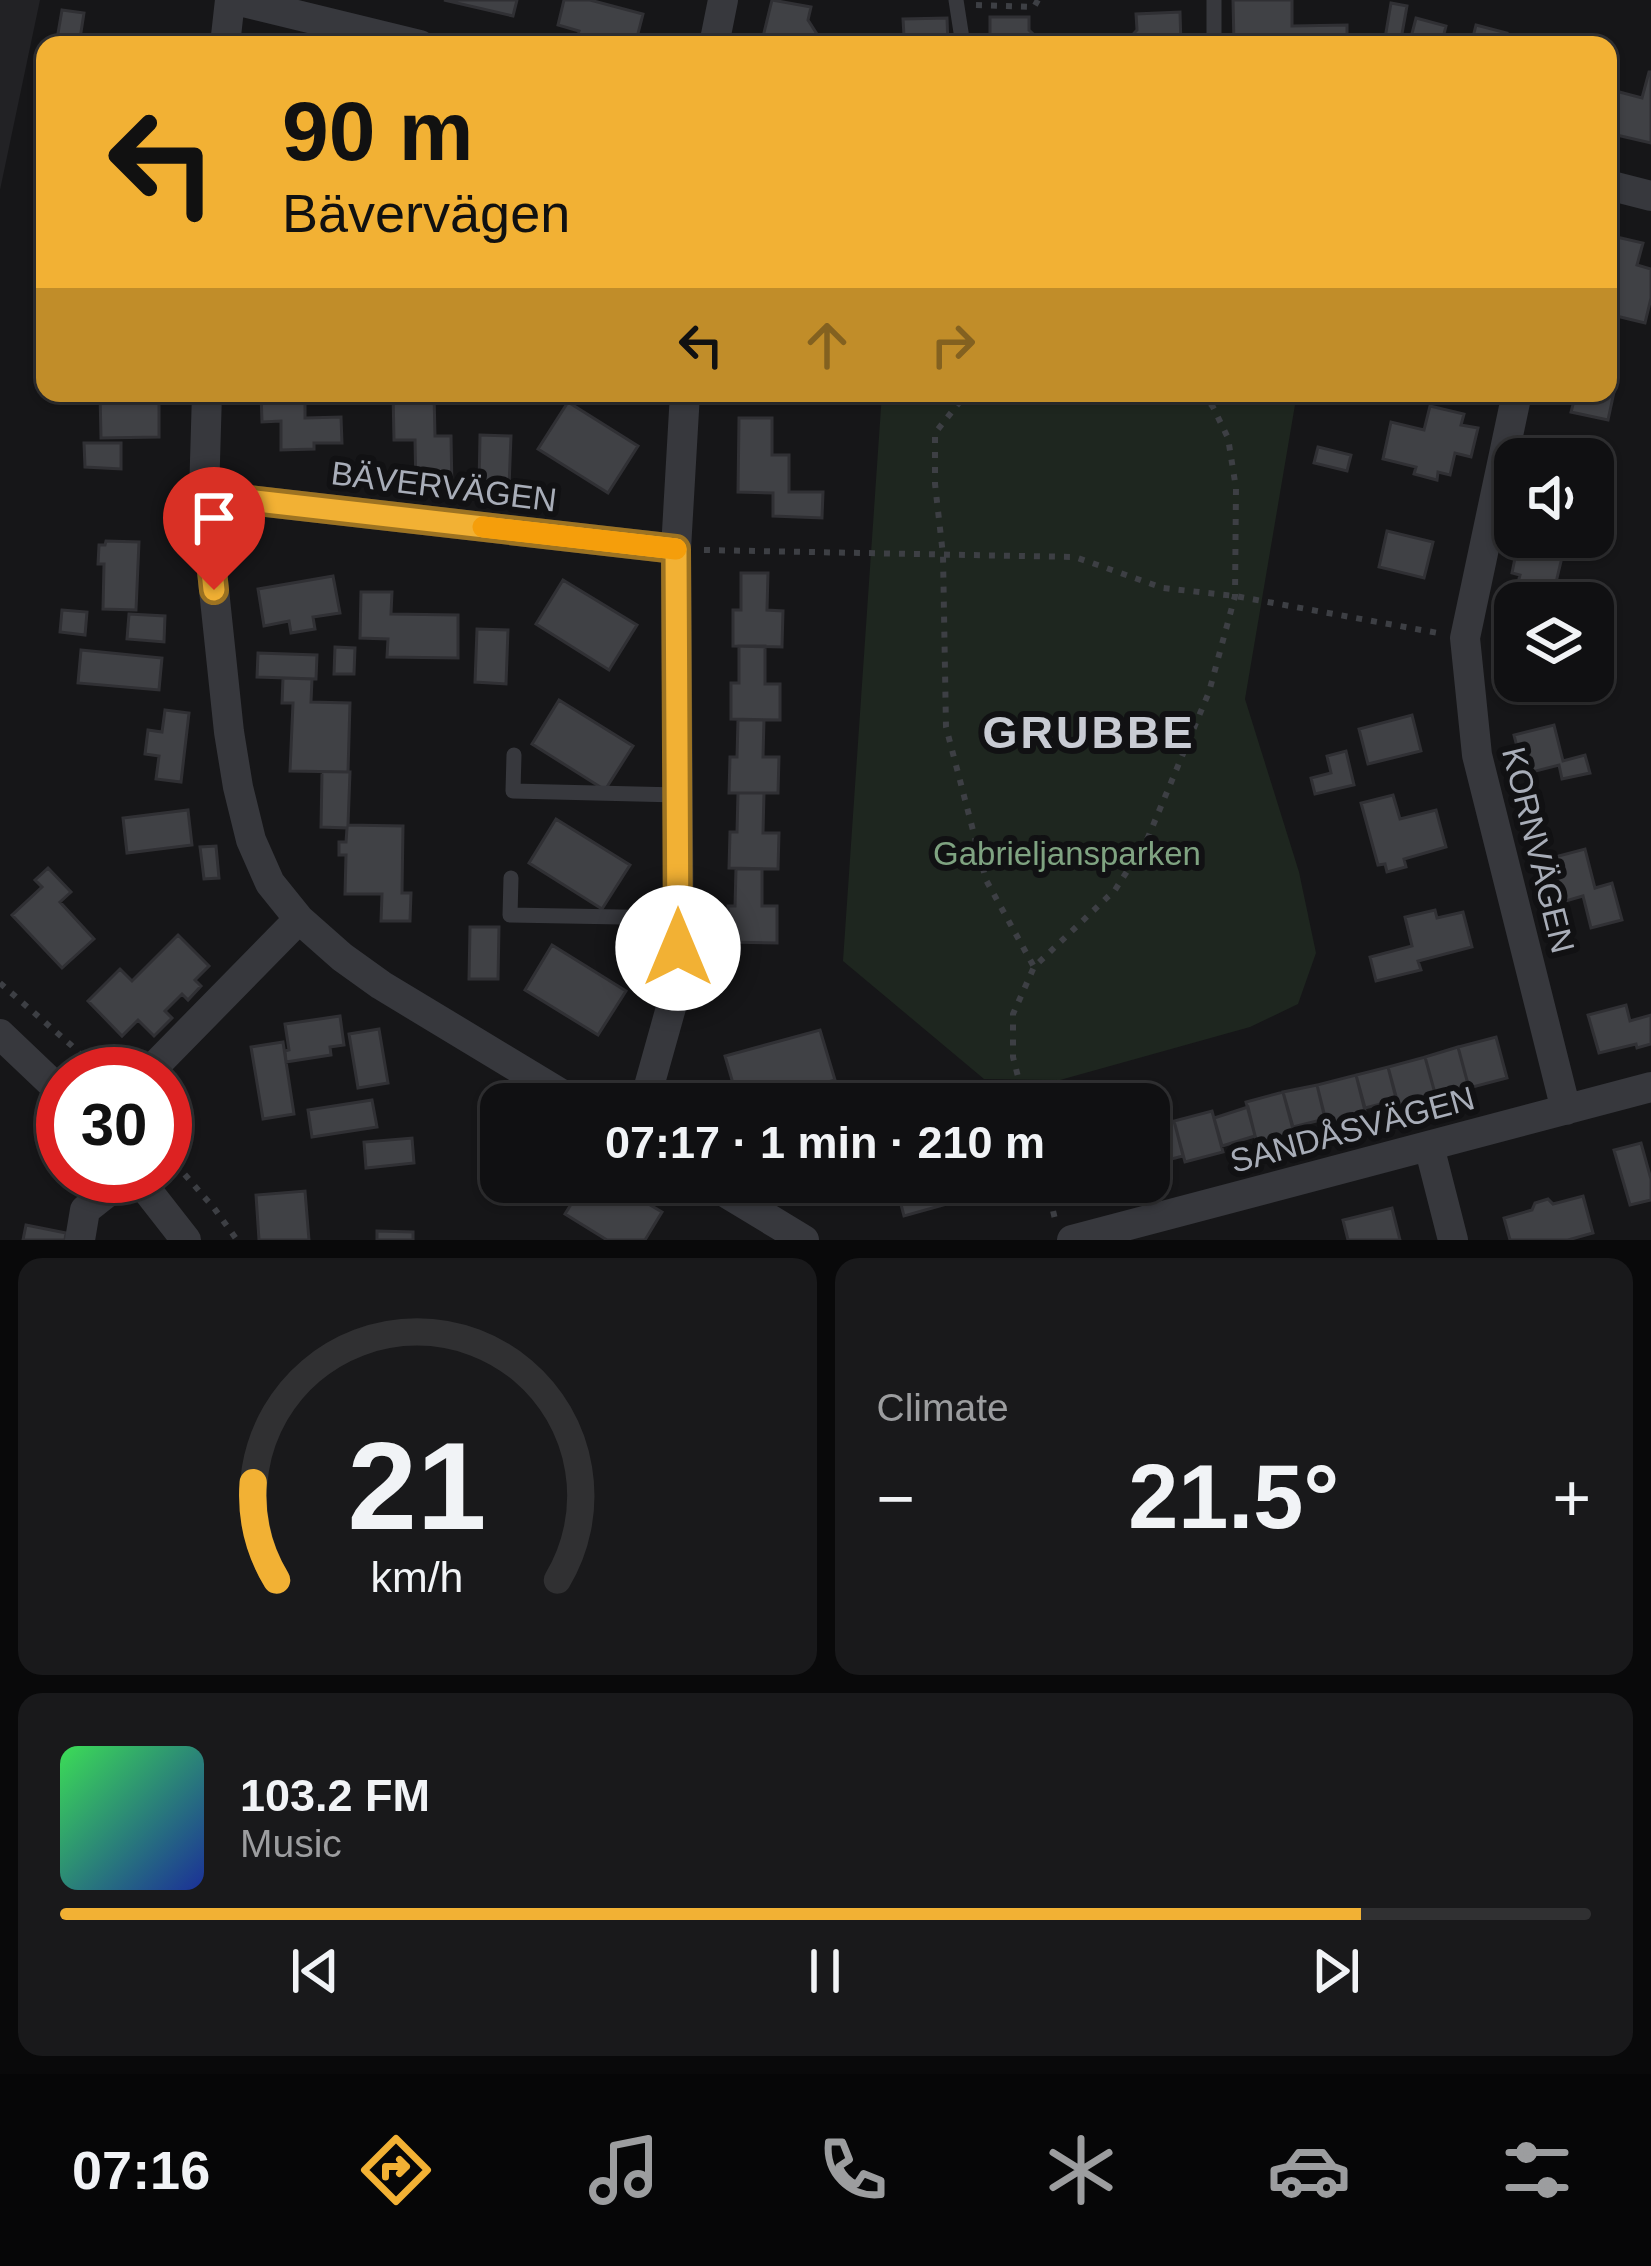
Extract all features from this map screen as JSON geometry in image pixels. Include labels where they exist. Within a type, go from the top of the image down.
[{"type":"street","points":[[226,36],[232,0],[382,36]]},
{"type":"street","points":[[716,36],[723,0]]},
{"type":"street","points":[[1617,187],[1651,196]]},
{"type":"street","points":[[207,402],[204,495],[229,732],[251,840],[270,883],[299,920],[381,985],[543,1083]]},
{"type":"street","points":[[650,1083],[679,979],[676,549],[684,402]]},
{"type":"street","name":"KORNVÄGEN","points":[[1515,402],[1465,638],[1477,755],[1566,1109]]},
{"type":"street","name":"BÄVERVÄGEN","points":[[204,495],[676,549]]},
{"type":"street","points":[[174,1047],[299,920]]},
{"type":"street","points":[[0,1034],[36,1068]]},
{"type":"street","name":"SANDÅSVÄGEN","points":[[1064,1230],[1429,1146],[1651,1087]]},
{"type":"street","points":[[1429,1146],[1453,1240]]},
{"type":"street","points":[[80,1240],[85,1210],[95,1203]]},
{"type":"street","points":[[155,1203],[186,1240]]},
{"type":"street","points":[[743,1203],[804,1240]]},
{"type":"lane","points":[[1214,0],[1214,36]]},
{"type":"lane","points":[[956,2],[962,36]]},
{"type":"lane","points":[[514,755],[513,791],[677,795]]},
{"type":"lane","points":[[512,878],[510,915],[678,918]]},
{"type":"path","points":[[956,2],[1034,7],[1038,0]]},
{"type":"path","points":[[960,402],[935,433],[946,727],[986,880],[1034,967]]},
{"type":"path","points":[[1020,1083],[1013,1057],[1013,1013],[1034,967],[1115,890],[1146,842],[1209,692],[1234,596],[1236,488],[1228,438],[1210,402]]},
{"type":"path","points":[[676,549],[1075,557],[1163,588],[1234,596],[1465,638]]},
{"type":"path","points":[[0,983],[73,1047]]},
{"type":"path","points":[[192,1183],[237,1240]]},
{"type":"shaded area","points":[[0,0],[40,0],[0,190]]},
{"type":"green space","name":"Gabrieljansparken","points":[[881,402],[1295,402],[1245,699],[1299,872],[1316,953],[1298,1004],[1250,1027],[1060,1080],[984,1079],[843,961]]},
{"type":"building","points":[[444,0],[517,0],[513,16]]},
{"type":"building","points":[[564,0],[590,0],[643,14],[637,36],[586,36],[558,25]]},
{"type":"building","points":[[772,0],[811,7],[808,20],[818,36],[763,36]]},
{"type":"building","points":[[1233,0],[1292,0],[1292,26],[1347,25],[1347,36],[1234,36]]},
{"type":"building","points":[[1391,3],[1407,6],[1402,36],[1385,36]]},
{"type":"building","points":[[62,10],[84,13],[80,36],[58,36]]},
{"type":"building","points":[[1180,12],[1181,36],[1131,36],[1137,30],[1136,14]]},
{"type":"building","points":[[990,17],[1029,17],[1029,30],[1035,36],[990,36]]},
{"type":"building","points":[[947,18],[948,36],[904,36],[903,19]]},
{"type":"building","points":[[1416,18],[1446,26],[1444,36],[1411,36]]},
{"type":"building","points":[[1476,25],[1507,33],[1506,36],[1473,36]]},
{"type":"building","points":[[1651,72],[1651,143],[1617,135],[1617,91],[1642,98]]},
{"type":"building","points":[[1617,237],[1643,243],[1637,265],[1651,269],[1645,323],[1617,316]]},
{"type":"building","points":[[100,402],[159,402],[159,437],[101,438]]},
{"type":"building","points":[[261,402],[305,402],[305,418],[341,417],[342,443],[281,450],[281,421],[262,422]]},
{"type":"building","points":[[393,402],[434,402],[435,436],[451,436],[452,489],[416,489],[415,440],[394,440]]},
{"type":"building","points":[[568,402],[638,446],[608,493],[538,449]]},
{"type":"building","points":[[1574,402],[1612,402],[1608,420],[1571,412]]},
{"type":"building","points":[[1430,406],[1464,414],[1461,425],[1478,428],[1471,457],[1455,453],[1450,475],[1438,472],[1437,480],[1414,474],[1416,467],[1383,459],[1391,422],[1424,430]]},
{"type":"building","points":[[739,418],[772,418],[772,455],[789,455],[789,492],[823,492],[822,518],[773,516],[773,493],[738,492]]},
{"type":"building","points":[[480,435],[511,436],[509,487],[479,486]]},
{"type":"building","points":[[84,443],[121,443],[121,469],[85,467]]},
{"type":"building","points":[[1318,447],[1351,455],[1347,471],[1314,463]]},
{"type":"building","points":[[1387,531],[1433,542],[1424,578],[1379,567]]},
{"type":"building","points":[[139,542],[136,610],[103,609],[104,564],[98,564],[99,545]]},
{"type":"building","points":[[1515,558],[1562,558],[1556,582],[1518,582],[1520,575],[1512,573]]},
{"type":"building","points":[[741,573],[768,573],[767,610],[783,611],[782,647],[733,646],[733,610],[741,610]]},
{"type":"building","points":[[333,576],[340,613],[313,617],[315,629],[291,633],[289,621],[264,626],[258,589]]},
{"type":"building","points":[[563,580],[637,625],[609,670],[536,624]]},
{"type":"building","points":[[361,592],[392,592],[391,614],[458,615],[458,658],[387,657],[388,639],[360,638]]},
{"type":"building","points":[[62,610],[87,612],[85,635],[60,632]]},
{"type":"building","points":[[129,614],[165,616],[164,642],[127,639]]},
{"type":"building","points":[[477,629],[508,630],[506,684],[475,682]]},
{"type":"building","points":[[739,646],[765,646],[765,684],[780,684],[780,720],[731,719],[731,683],[739,683]]},
{"type":"building","points":[[335,647],[355,648],[354,674],[334,674]]},
{"type":"building","points":[[81,650],[162,658],[159,690],[78,683]]},
{"type":"building","points":[[258,653],[317,655],[316,679],[257,677]]},
{"type":"building","points":[[283,678],[312,679],[311,702],[350,703],[348,772],[290,771],[293,703],[282,703]]},
{"type":"building","points":[[559,700],[633,746],[605,790],[532,744]]},
{"type":"building","points":[[165,710],[189,713],[181,782],[156,779],[159,756],[145,754],[148,730],[162,732]]},
{"type":"building","points":[[1412,715],[1421,751],[1368,764],[1359,729]]},
{"type":"building","points":[[738,720],[764,720],[763,757],[779,757],[778,793],[729,793]]},
{"type":"building","points":[[1554,725],[1563,761],[1585,755],[1590,773],[1562,779],[1559,765],[1524,774],[1514,735]]},
{"type":"building","points":[[1346,751],[1354,785],[1315,794],[1311,778],[1331,773],[1327,756]]},
{"type":"building","points":[[322,772],[350,772],[348,825],[403,826],[402,893],[411,893],[410,921],[381,921],[382,894],[345,894],[346,855],[339,855],[339,842],[346,842],[347,828],[321,827]]},
{"type":"building","points":[[738,793],[764,793],[763,833],[779,833],[778,869],[729,868],[730,832],[737,832]]},
{"type":"building","points":[[1393,795],[1400,819],[1436,810],[1446,847],[1404,859],[1406,867],[1387,872],[1385,864],[1378,865],[1361,803]]},
{"type":"building","points":[[188,810],[192,845],[127,853],[123,818]]},
{"type":"building","points":[[556,819],[630,865],[602,909],[529,863]]},
{"type":"building","points":[[216,846],[219,878],[204,879],[200,847]]},
{"type":"building","points":[[1585,849],[1595,888],[1612,883],[1622,920],[1591,928],[1583,896],[1559,903],[1555,890],[1544,893],[1539,873],[1550,870],[1547,859]]},
{"type":"building","points":[[48,868],[71,892],[60,902],[94,939],[62,968],[12,915],[42,887],[35,880]]},
{"type":"building","points":[[736,869],[762,869],[762,906],[777,906],[777,943],[727,942]]},
{"type":"building","points":[[1435,910],[1437,918],[1463,912],[1472,947],[1418,961],[1421,970],[1376,981],[1370,957],[1412,946],[1405,917]]},
{"type":"building","points":[[470,927],[499,927],[498,979],[469,979]]},
{"type":"building","points":[[178,935],[209,966],[195,980],[201,986],[188,1000],[182,994],[165,1011],[172,1018],[154,1036],[138,1020],[122,1036],[88,1001],[120,969],[132,981]]},
{"type":"building","points":[[552,945],[626,991],[598,1035],[525,990]]},
{"type":"building","points":[[1626,1005],[1630,1021],[1651,1015],[1651,1044],[1599,1053],[1588,1015]]},
{"type":"building","points":[[340,1016],[344,1045],[330,1047],[331,1055],[286,1062],[285,1024]]},
{"type":"building","points":[[379,1029],[388,1083],[358,1088],[349,1034]]},
{"type":"building","points":[[820,1030],[835,1080],[733,1083],[725,1056]]},
{"type":"building","points":[[1496,1037],[1507,1078],[1469,1088],[1458,1047]]},
{"type":"building","points":[[283,1042],[294,1114],[263,1119],[251,1047]]},
{"type":"building","points":[[1458,1047],[1469,1088],[1436,1097],[1425,1057]]},
{"type":"building","points":[[1425,1057],[1436,1097],[1398,1106],[1388,1067]]},
{"type":"building","points":[[1388,1067],[1397,1100],[1365,1108],[1356,1075]]},
{"type":"building","points":[[1356,1075],[1366,1115],[1327,1125],[1317,1085]]},
{"type":"building","points":[[1317,1085],[1325,1119],[1293,1127],[1283,1092]]},
{"type":"building","points":[[1283,1092],[1294,1133],[1257,1143],[1246,1102]]},
{"type":"building","points":[[372,1100],[377,1127],[312,1137],[308,1110]]},
{"type":"building","points":[[1248,1107],[1255,1136],[1222,1146],[1214,1118]]},
{"type":"building","points":[[1212,1111],[1223,1152],[1185,1162],[1174,1121]]},
{"type":"building","points":[[1174,1121],[1183,1156],[1170,1159],[1170,1122]]},
{"type":"building","points":[[412,1138],[414,1163],[366,1168],[364,1142]]},
{"type":"building","points":[[1641,1143],[1651,1179],[1651,1200],[1630,1205],[1614,1150]]},
{"type":"building","points":[[305,1191],[309,1240],[259,1240],[256,1195]]},
{"type":"building","points":[[1583,1196],[1593,1233],[1568,1240],[1510,1240],[1504,1218],[1532,1210],[1535,1203],[1548,1199],[1553,1204]]},
{"type":"building","points":[[572,1203],[647,1203],[662,1212],[645,1240],[607,1240],[565,1214]]},
{"type":"building","points":[[901,1203],[951,1203],[904,1216]]},
{"type":"building","points":[[1392,1208],[1400,1240],[1348,1240],[1343,1220]]},
{"type":"building","points":[[26,1225],[66,1233],[65,1240],[23,1240]]},
{"type":"building","points":[[377,1231],[413,1232],[413,1240],[377,1240]]},
{"type":"slow traffic","points":[[483,527],[676,549]]},
{"type":"district","name":"GRUBBE","points":[[1089,732]]},
{"type":"route","points":[[214,590],[204,495],[676,549],[678,948]]}]
